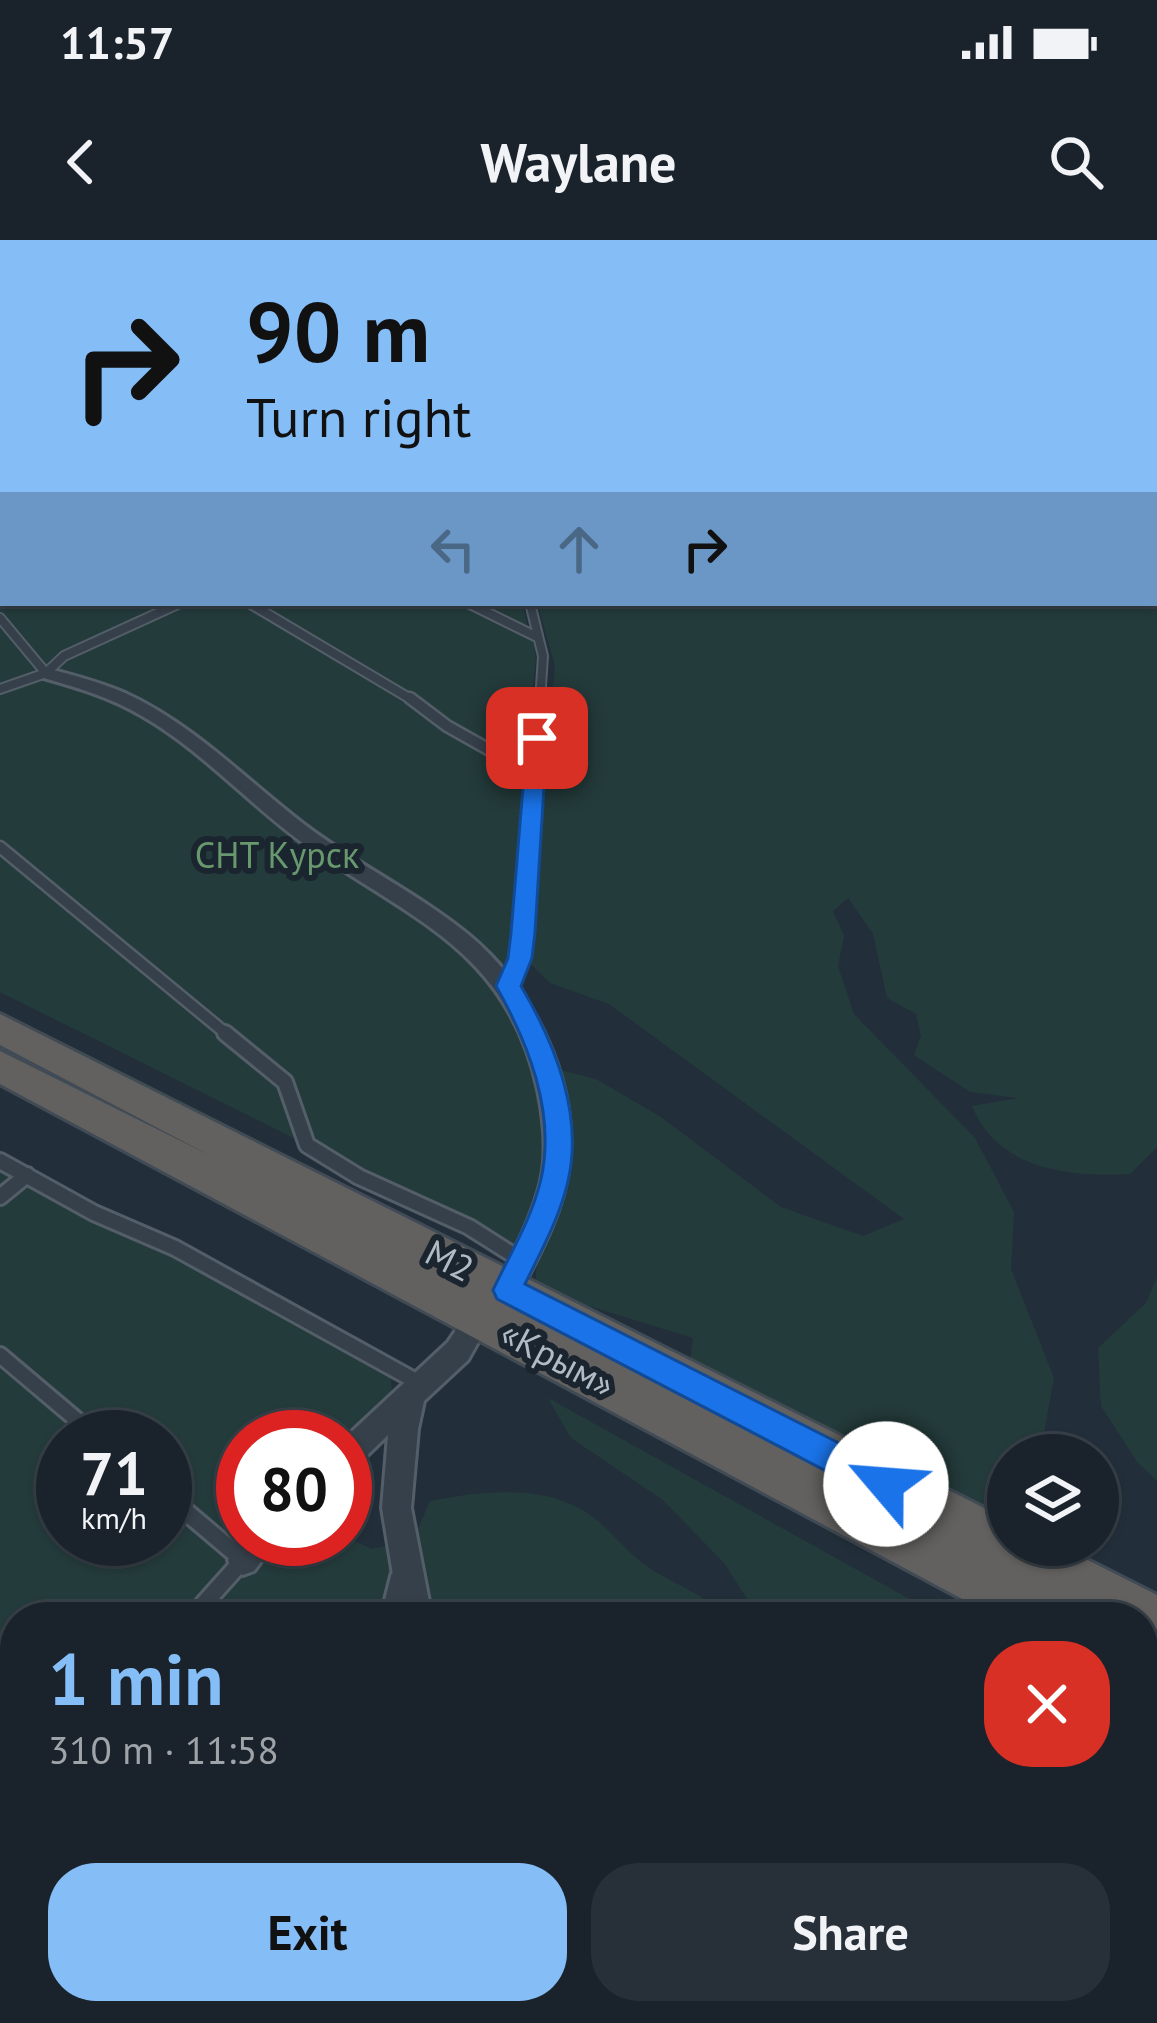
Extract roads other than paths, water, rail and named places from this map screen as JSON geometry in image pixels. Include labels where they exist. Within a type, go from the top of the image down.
[{"type":"highway","name":"М2","points":[[0,1028],[1114,1602]]},
{"type":"highway","name":"«Крым»","points":[[0,1066],[502,1289],[1027,1602]]},
{"type":"street","points":[[46,673],[106,691],[164,721],[304,833],[414,903],[470,946],[509,986],[538,1036],[550,1078],[558,1154],[554,1183],[502,1289],[458,1351],[372,1433]]},
{"type":"street","points":[[412,1602],[401,1558],[394,1489],[417,1392]]},
{"type":"lane","points":[[0,688],[46,673],[64,656],[173,606]]},
{"type":"lane","points":[[254,606],[404,694],[447,726],[500,753],[527,771],[534,785]]},
{"type":"lane","points":[[474,606],[537,637]]},
{"type":"lane","points":[[509,986],[520,958],[543,656],[531,606]]},
{"type":"lane","points":[[0,618],[46,673]]},
{"type":"lane","points":[[0,847],[285,1082],[307,1145],[359,1177],[469,1227],[502,1289]]},
{"type":"lane","points":[[0,1161],[94,1213],[175,1248],[417,1392]]},
{"type":"lane","points":[[0,1197],[27,1175]]},
{"type":"lane","points":[[0,1355],[65,1410]]},
{"type":"lane","points":[[392,1602],[401,1558]]},
{"type":"lane","points":[[206,1602],[238,1566]]},
{"type":"park label","name":"СНТ Курск","points":[[277,854]]}]
